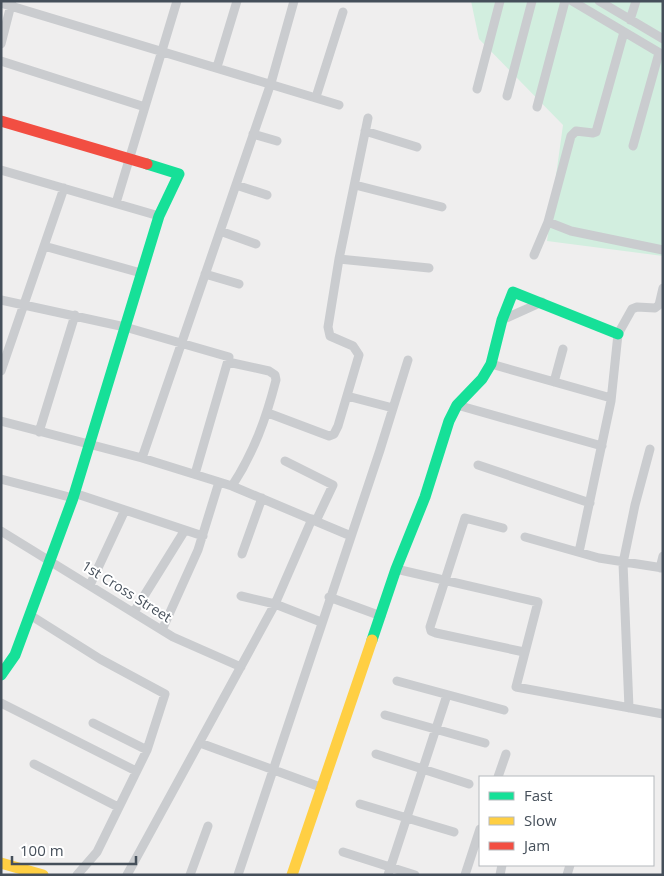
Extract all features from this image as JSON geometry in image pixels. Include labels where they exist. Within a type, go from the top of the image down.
[{"type":"street","points":[[116,203],[177,1]]},
{"type":"street","points":[[217,67],[237,1]]},
{"type":"street","points":[[142,458],[271,83],[294,1]]},
{"type":"street","points":[[476,89],[500,1]]},
{"type":"street","points":[[507,96],[532,1]]},
{"type":"street","points":[[537,107],[565,1]]},
{"type":"street","points":[[572,1],[661,54],[633,146]]},
{"type":"street","points":[[599,1],[663,39]]},
{"type":"street","points":[[630,20],[636,1]]},
{"type":"street","points":[[1,3],[12,3],[339,105]]},
{"type":"street","points":[[1,44],[12,3]]},
{"type":"street","points":[[316,97],[343,12]]},
{"type":"street","points":[[637,40],[641,26]]},
{"type":"street","points":[[534,255],[548,222],[571,136],[576,131],[596,132],[624,32]]},
{"type":"street","points":[[1,61],[145,107]]},
{"type":"street","points":[[268,413],[328,436],[334,434],[338,426],[358,355],[348,343],[332,338],[328,332],[338,259],[368,118]]},
{"type":"street","points":[[1,121],[178,174],[159,216],[88,444],[74,496],[15,655],[1,675]]},
{"type":"street","points":[[365,132],[417,147]]},
{"type":"street","points":[[253,134],[277,142]]},
{"type":"street","points":[[1,170],[159,216]]},
{"type":"street","points":[[236,185],[267,196]]},
{"type":"street","points":[[355,185],[442,207]]},
{"type":"street","points":[[1,371],[64,188]]},
{"type":"street","points":[[548,222],[570,231],[637,240],[663,250]]},
{"type":"street","points":[[220,231],[256,244]]},
{"type":"street","points":[[44,246],[141,273]]},
{"type":"street","points":[[338,259],[429,268]]},
{"type":"street","points":[[205,274],[239,284]]},
{"type":"street","points":[[579,552],[611,398],[618,334],[632,309],[637,307],[655,308],[659,305],[663,288]]},
{"type":"street","points":[[292,875],[396,569],[424,498],[449,421],[457,405],[482,379],[491,364],[502,320],[513,292],[618,334]]},
{"type":"street","points":[[1,300],[75,315],[182,341],[229,357],[195,474]]},
{"type":"street","points":[[502,320],[542,302]]},
{"type":"street","points":[[39,432],[75,315]]},
{"type":"street","points":[[554,382],[562,349]]},
{"type":"street","points":[[238,875],[408,360]]},
{"type":"street","points":[[228,362],[269,371],[276,375],[268,413],[250,458],[232,486]]},
{"type":"street","points":[[491,364],[611,398]]},
{"type":"street","points":[[347,396],[393,408]]},
{"type":"street","points":[[457,405],[602,446]]},
{"type":"street","points":[[1,421],[142,458],[232,486],[351,536]]},
{"type":"street","points":[[629,708],[624,563],[635,505],[650,449]]},
{"type":"street","points":[[127,875],[275,604],[314,520],[333,485],[285,461]]},
{"type":"street","points":[[478,465],[590,504]]},
{"type":"street","points":[[1,479],[125,510],[203,536]]},
{"type":"street","points":[[162,630],[203,536],[219,482]]},
{"type":"street","points":[[242,554],[262,498]]},
{"type":"street","points":[[90,585],[125,510]]},
{"type":"street","points":[[503,528],[465,518],[446,581],[431,622],[431,631],[524,652]]},
{"type":"street","points":[[134,612],[185,530]]},
{"type":"street","name":"1st Cross Street","points":[[1,531],[162,630],[241,667]]},
{"type":"street","points":[[525,537],[624,563],[661,568],[663,556]]},
{"type":"street","points":[[396,569],[538,602],[516,687],[663,714]]},
{"type":"street","points":[[240,596],[275,604],[321,622]]},
{"type":"street","points":[[329,598],[381,616]]},
{"type":"street","points":[[30,615],[100,659],[165,694],[147,750],[96,852],[77,875]]},
{"type":"street","points":[[397,681],[504,710]]},
{"type":"street","points":[[389,871],[448,695]]},
{"type":"street","points":[[1,704],[136,771]]},
{"type":"street","points":[[384,715],[485,743]]},
{"type":"street","points":[[93,722],[147,750]]},
{"type":"street","points":[[200,743],[323,788]]},
{"type":"street","points":[[376,754],[469,784]]},
{"type":"street","points":[[498,776],[506,754]]},
{"type":"street","points":[[34,764],[118,806]]},
{"type":"street","points":[[360,804],[454,832]]},
{"type":"street","points":[[190,875],[208,826]]},
{"type":"street","points":[[465,875],[479,832]]},
{"type":"street","points":[[343,852],[389,871],[415,875]]},
{"type":"street","points":[[1,863],[43,875]]},
{"type":"green space","points":[[471,1],[663,1],[663,256],[547,241],[563,125],[479,39]]},
{"type":"traffic: fast","points":[[1,675],[15,655],[73,498],[159,216],[179,174],[147,164]]},
{"type":"traffic: fast","points":[[372,640],[396,569],[425,497],[449,421],[457,405],[482,379],[491,364],[502,320],[513,292],[618,334]]},
{"type":"traffic: slow","points":[[292,875],[372,640]]},
{"type":"traffic: slow","points":[[1,863],[43,875]]},
{"type":"traffic: jam","points":[[1,121],[147,164]]}]
